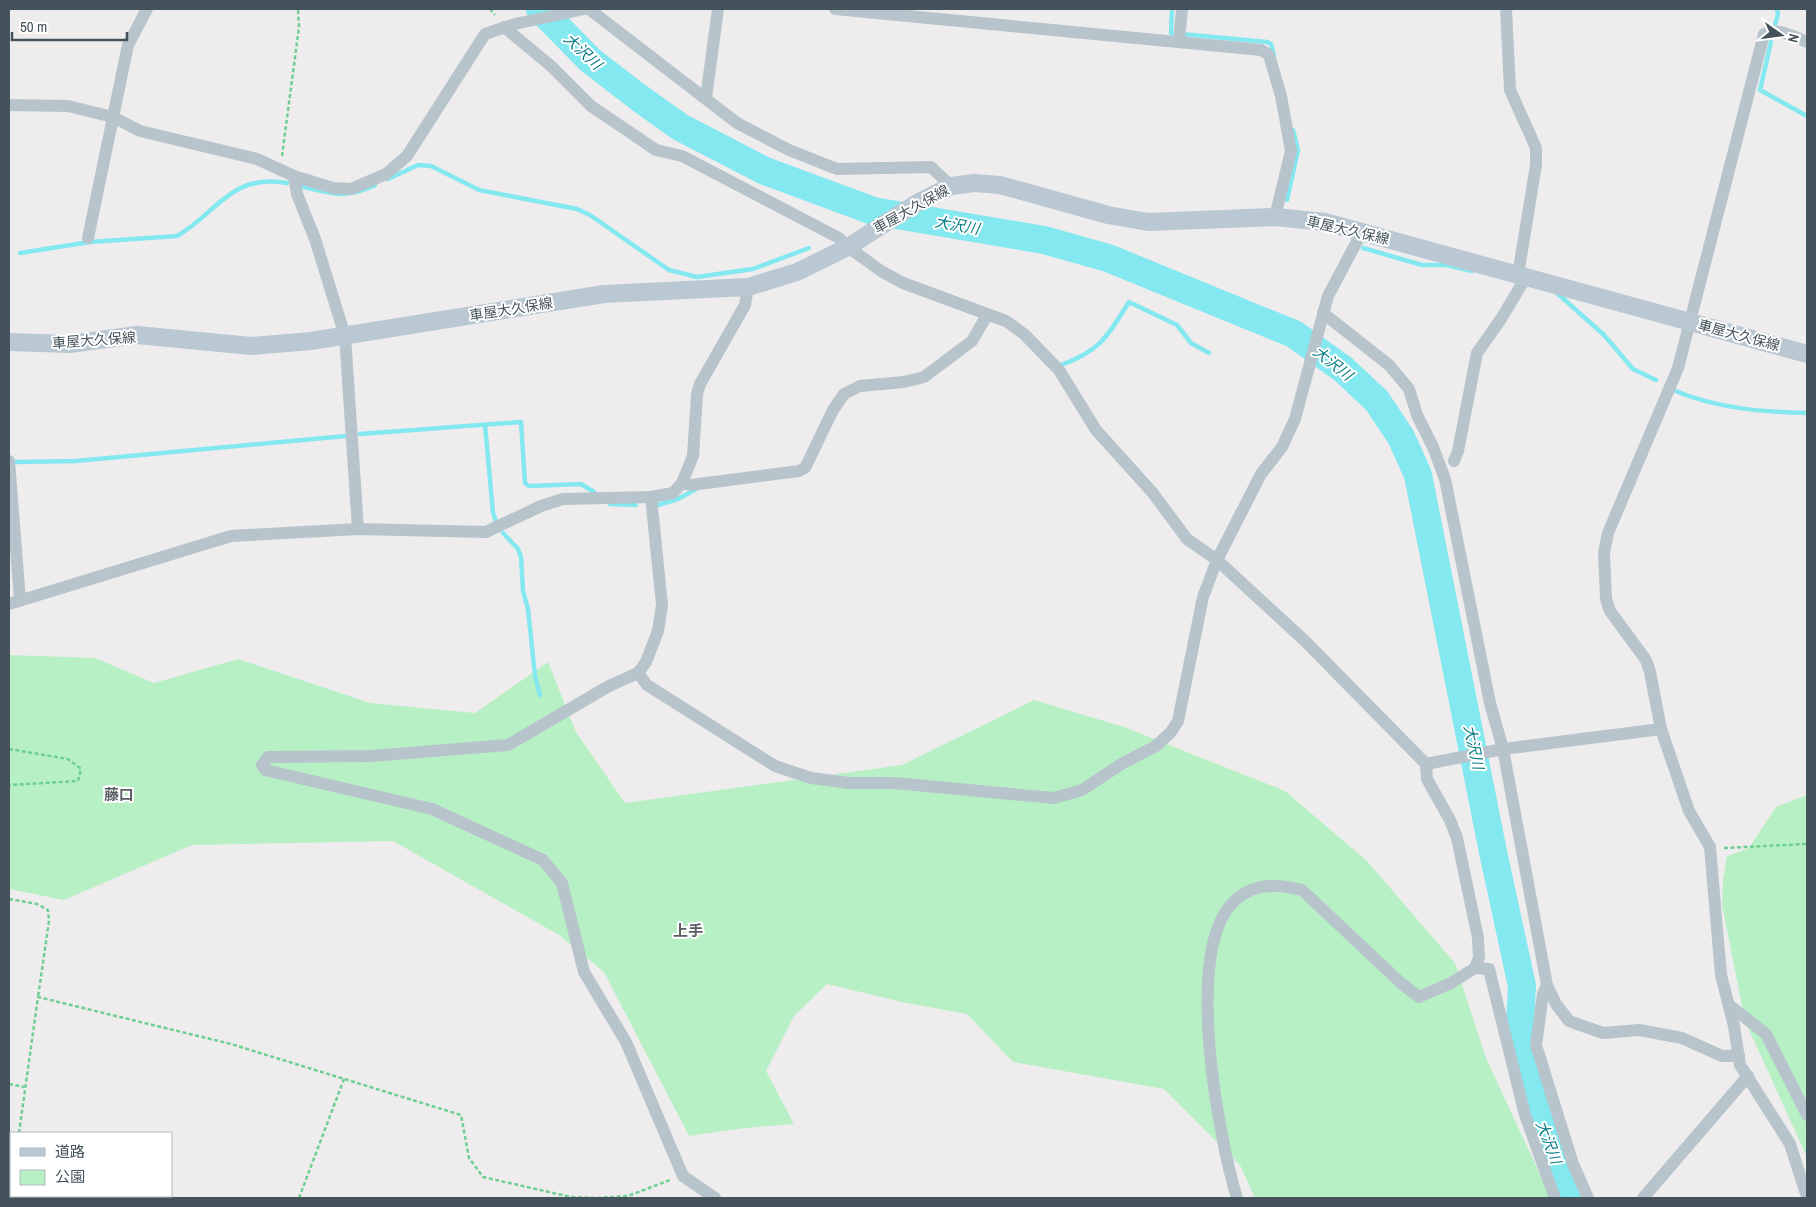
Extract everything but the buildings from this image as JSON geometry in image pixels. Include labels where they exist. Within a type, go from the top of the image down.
[{"type":"main road","name":"車屋大久保線","points":[[9,342],[69,344],[137,335],[251,346],[345,336],[604,294],[748,287],[797,272],[854,243],[946,188],[974,183],[1000,185],[1108,215],[1148,222],[1275,217],[1325,222],[1807,354]]},
{"type":"street","points":[[88,238],[128,45],[147,9]]},
{"type":"street","points":[[9,105],[68,106],[113,117],[140,131],[257,159],[294,176],[332,188],[351,188],[396,167],[407,156],[485,34],[509,25],[583,9]]},
{"type":"street","points":[[589,9],[736,123],[789,150],[837,169],[931,167],[946,188]]},
{"type":"street","points":[[706,98],[718,9]]},
{"type":"street","points":[[835,9],[906,12],[1179,37],[1261,50],[1269,55],[1281,96],[1291,151],[1275,217]]},
{"type":"street","points":[[1179,37],[1182,9]]},
{"type":"street","points":[[1454,461],[1458,451],[1477,353],[1501,319],[1522,276],[1536,165],[1536,148],[1510,90],[1506,9]]},
{"type":"street","points":[[509,25],[591,106],[656,150],[682,156],[839,238],[854,243],[881,271],[903,283],[1006,322],[1024,334],[1058,370],[1096,430],[1152,492],[1187,538],[1217,560],[1305,641],[1426,764],[1426,779],[1450,820],[1457,838],[1478,938],[1478,958],[1475,968]]},
{"type":"street","points":[[1807,42],[1781,32],[1770,31],[1764,34],[1678,368],[1608,533],[1604,553],[1606,599],[1610,611],[1648,666],[1662,728],[1690,811],[1710,847],[1721,975],[1729,1005],[1740,1065],[1790,1144],[1807,1197]]},
{"type":"street","points":[[294,176],[296,194],[315,238],[345,336],[358,529]]},
{"type":"street","points":[[638,673],[647,685],[775,766],[811,778],[849,783],[894,783],[1054,798],[1082,790],[1123,763],[1156,746],[1172,732],[1182,710],[1203,597],[1217,560],[1260,474],[1282,447],[1295,419],[1328,296],[1362,232]]},
{"type":"street","points":[[9,461],[14,602],[231,536],[358,529],[486,532],[541,506],[563,499],[651,497],[673,493],[682,483],[693,456],[697,394],[700,384],[745,305],[748,287]]},
{"type":"street","points":[[682,483],[692,485],[799,471],[805,468],[833,410],[844,394],[860,386],[904,382],[924,377],[972,341],[987,315]]},
{"type":"street","points":[[1321,318],[1389,365],[1409,389],[1417,415],[1445,479],[1547,985],[1556,1004],[1569,1021],[1603,1033],[1639,1030],[1682,1038],[1722,1056],[1739,1056]]},
{"type":"street","points":[[651,497],[662,605],[658,631],[646,662],[638,673],[609,686],[508,745],[371,756],[268,757],[262,765],[265,770],[432,809],[543,860],[562,883],[584,972],[626,1042],[683,1176],[715,1198]]},
{"type":"street","points":[[1426,764],[1499,750],[1662,728]]},
{"type":"street","points":[[1237,1198],[1216,1110],[1210,1060],[1210,961],[1215,932],[1228,907],[1245,892],[1262,885],[1281,885],[1302,890],[1402,984],[1419,997],[1451,983],[1475,968],[1489,969],[1525,1115],[1555,1198]]},
{"type":"street","points":[[1547,985],[1543,994],[1536,1045],[1573,1164],[1588,1198]]},
{"type":"street","points":[[1729,1005],[1766,1034],[1807,1115]]},
{"type":"street","points":[[1643,1198],[1748,1076]]},
{"type":"path","points":[[280,170],[299,27],[298,9]]},
{"type":"path","points":[[9,749],[68,759],[81,769],[78,781],[9,785]]},
{"type":"path","points":[[1712,855],[1726,847],[1807,844]]},
{"type":"path","points":[[9,899],[36,904],[48,910],[49,922],[24,1086],[19,1132]]},
{"type":"path","points":[[38,997],[231,1044],[461,1115],[468,1158],[483,1177],[571,1197],[628,1197],[683,1176]]},
{"type":"path","points":[[299,1198],[344,1079]]},
{"type":"path","points":[[9,1084],[24,1086]]},
{"type":"green space","points":[[9,655],[95,658],[154,683],[238,659],[370,703],[475,713],[548,662],[576,732],[625,803],[902,765],[1034,700],[1124,727],[1285,791],[1366,860],[1455,963],[1486,1058],[1551,1198],[1255,1198],[1240,1165],[1164,1089],[1013,1062],[967,1014],[902,1002],[827,984],[794,1016],[766,1071],[794,1124],[745,1128],[689,1136],[604,972],[559,935],[393,841],[192,845],[64,900],[9,889]]},
{"type":"green space","points":[[1807,795],[1807,1157],[1745,1021],[1722,905],[1723,880],[1727,856],[1749,848],[1776,807]]},
{"type":"waterway","name":"大沢川","points":[[540,9],[590,60],[638,97],[680,127],[765,171],[873,211],[1044,240],[1108,258],[1294,334],[1343,369],[1377,401],[1401,437],[1418,475],[1493,852],[1522,986],[1519,1041],[1539,1116],[1571,1198]]},
{"type":"waterway","points":[[1172,9],[1171,33],[1267,42],[1271,44],[1274,55]]},
{"type":"waterway","points":[[1775,25],[1778,14],[1777,9]]},
{"type":"waterway","points":[[1771,42],[1760,90],[1807,116]]},
{"type":"waterway","points":[[1287,200],[1298,150],[1293,130]]},
{"type":"waterway","points":[[388,179],[418,165],[431,166],[479,190],[577,209],[590,215],[669,270],[697,277],[753,269],[809,248]]},
{"type":"waterway","points":[[20,253],[90,242],[177,236],[238,189],[268,181],[287,183]]},
{"type":"waterway","points":[[300,186],[329,193],[346,194],[364,190],[375,185]]},
{"type":"waterway","points":[[1363,248],[1422,265],[1447,265],[1472,271]]},
{"type":"waterway","points":[[1557,293],[1604,335],[1633,369],[1656,380]]},
{"type":"waterway","points":[[1061,365],[1085,354],[1102,341],[1129,302],[1177,325],[1191,343],[1209,353]]},
{"type":"waterway","points":[[1673,390],[1705,401],[1738,408],[1772,412],[1807,413]]},
{"type":"waterway","points":[[360,434],[521,422],[525,483],[529,486],[581,484],[594,492]]},
{"type":"waterway","points":[[485,425],[493,513],[496,521]]},
{"type":"waterway","points":[[16,462],[76,461],[346,436]]},
{"type":"waterway","points":[[658,505],[678,499],[696,489]]},
{"type":"waterway","points":[[610,504],[636,505]]},
{"type":"waterway","points":[[503,533],[518,549],[521,557],[523,591],[528,609],[535,676],[540,695]]},
{"type":"district","name":"藤口","points":[[119,794]]},
{"type":"district","name":"上手","points":[[688,930]]}]
